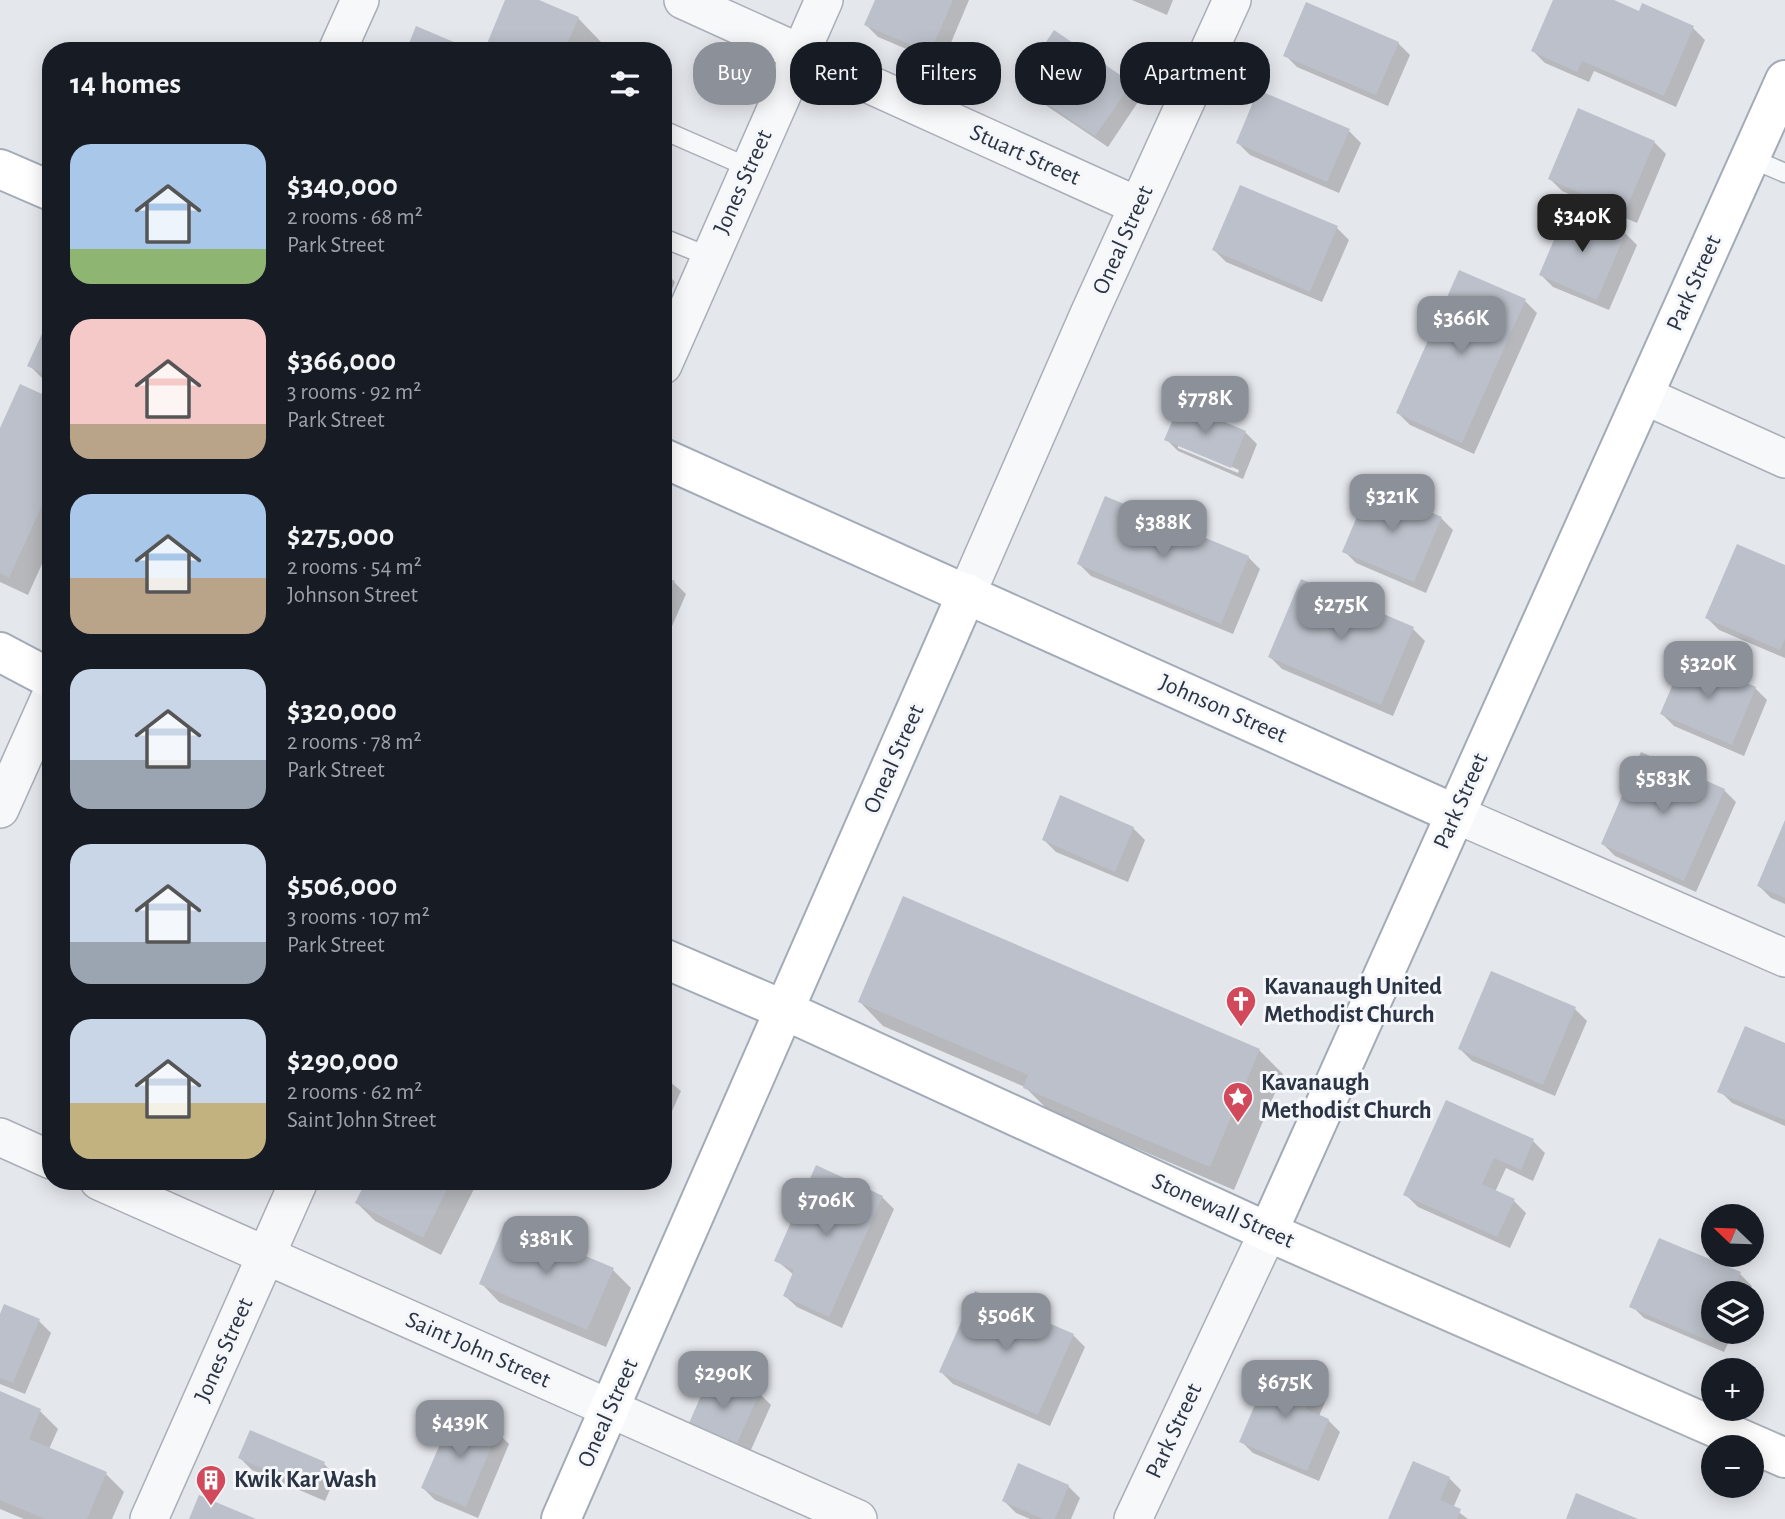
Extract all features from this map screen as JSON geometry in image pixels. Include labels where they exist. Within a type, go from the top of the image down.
[{"type":"main road","name":"Park Street","points":[[1268,1232],[1785,80]]},
{"type":"main road","points":[[0,169],[42,187]]},
{"type":"main road","name":"Johnson Street","points":[[672,462],[1455,814]]},
{"type":"main road","name":"Oneal Street","points":[[561,1519],[967,593]]},
{"type":"main road","points":[[0,652],[42,674]]},
{"type":"main road","name":"Stonewall Street","points":[[672,962],[784,1010],[1268,1232],[1785,1458]]},
{"type":"street","points":[[341,42],[360,0]]},
{"type":"street","name":"Stuart Street","points":[[683,0],[790,48]]},
{"type":"street","name":"Jones Street","points":[[805,42],[824,0]]},
{"type":"street","name":"Oneal Street","points":[[967,593],[1231,0]]},
{"type":"street","name":"Jones Street","points":[[672,344],[790,76]]},
{"type":"street","name":"Stuart Street","points":[[882,90],[1138,206]]},
{"type":"street","points":[[1643,395],[1785,459]]},
{"type":"street","points":[[0,809],[42,715]]},
{"type":"street","name":"Johnson Street","points":[[1455,814],[1785,958]]},
{"type":"street","points":[[0,1137],[42,1156]]},
{"type":"street","name":"Saint John Street","points":[[119,1190],[858,1519]]},
{"type":"street","name":"Jones Street","points":[[149,1519],[295,1190]]},
{"type":"street","name":"Park Street","points":[[1133,1519],[1268,1232]]},
{"type":"lane","points":[[672,134],[750,168]]},
{"type":"lane","points":[[1750,158],[1785,173]]},
{"type":"lane","points":[[672,241],[710,257]]},
{"type":"building","points":[[505,0],[539,0],[579,17],[568,42],[488,42]]},
{"type":"building","points":[[875,0],[953,0],[935,42],[904,42],[864,25]]},
{"type":"building","points":[[1553,0],[1614,0],[1639,11],[1642,3],[1694,26],[1664,96],[1582,61],[1577,72],[1531,51]]},
{"type":"building","points":[[1306,2],[1399,42],[1376,95],[1283,56]]},
{"type":"building","points":[[416,26],[454,42],[410,42]]},
{"type":"building","points":[[1054,30],[1072,42],[1046,42]]},
{"type":"building","points":[[1106,65],[1120,75],[1120,100],[1095,136],[1049,105],[1106,105]]},
{"type":"building","points":[[1270,95],[1350,129],[1327,182],[1236,143],[1252,105],[1270,105]]},
{"type":"building","points":[[1578,108],[1655,141],[1625,212],[1548,179]]},
{"type":"building","points":[[1240,185],[1338,226],[1310,292],[1212,250]]},
{"type":"building","points":[[1568,207],[1626,232],[1597,300],[1539,275]]},
{"type":"building","points":[[1459,270],[1526,299],[1462,443],[1396,413]]},
{"type":"building","points":[[42,334],[42,373],[27,366]]},
{"type":"building","points":[[20,384],[42,394],[42,506],[9,578],[0,573],[0,428]]},
{"type":"building","points":[[1180,403],[1246,431],[1231,468],[1164,440]]},
{"type":"building","points":[[1370,486],[1442,517],[1414,582],[1342,552]]},
{"type":"building","points":[[1105,496],[1249,556],[1221,624],[1077,564]]},
{"type":"building","points":[[1737,544],[1785,565],[1785,639],[1780,650],[1705,618]]},
{"type":"building","points":[[1301,579],[1414,627],[1381,705],[1268,657]]},
{"type":"building","points":[[1685,656],[1756,687],[1732,745],[1660,714]]},
{"type":"building","points":[[1641,752],[1725,789],[1684,881],[1601,844]]},
{"type":"building","points":[[1060,795],[1134,827],[1115,872],[1042,840]]},
{"type":"building","points":[[1785,820],[1785,898],[1757,886]]},
{"type":"building","points":[[903,896],[1260,1049],[1210,1167],[1023,1088],[1028,1075],[858,1002]]},
{"type":"building","points":[[1491,971],[1576,1007],[1543,1085],[1458,1049]]},
{"type":"building","points":[[1745,1026],[1785,1043],[1785,1120],[1717,1092]]},
{"type":"building","points":[[1446,1100],[1534,1139],[1521,1170],[1494,1158],[1482,1184],[1515,1199],[1497,1237],[1403,1195]]},
{"type":"building","points":[[816,1165],[883,1196],[829,1317],[783,1296],[794,1270],[774,1261]]},
{"type":"building","points":[[362,1190],[447,1190],[423,1238],[355,1203]]},
{"type":"building","points":[[505,1222],[614,1268],[587,1330],[479,1284]]},
{"type":"building","points":[[1659,1238],[1701,1255],[1701,1267],[1729,1267],[1741,1272],[1737,1281],[1701,1281],[1701,1337],[1629,1307]]},
{"type":"building","points":[[975,1291],[1074,1334],[1038,1415],[939,1372]]},
{"type":"building","points":[[4,1304],[40,1319],[13,1383],[0,1378],[0,1314]]},
{"type":"building","points":[[1272,1365],[1316,1384],[1306,1409],[1329,1419],[1307,1471],[1239,1442]]},
{"type":"building","points":[[712,1371],[760,1392],[734,1450],[686,1430]]},
{"type":"building","points":[[0,1391],[41,1409],[29,1439],[107,1472],[87,1519],[45,1519],[0,1500]]},
{"type":"building","points":[[454,1412],[498,1431],[466,1507],[421,1488]]},
{"type":"building","points":[[250,1430],[325,1462],[313,1490],[238,1458]]},
{"type":"building","points":[[1413,1461],[1450,1477],[1440,1500],[1461,1509],[1457,1519],[1388,1519]]},
{"type":"building","points":[[1018,1463],[1069,1485],[1055,1519],[1043,1519],[1002,1501]]},
{"type":"building","points":[[1576,1493],[1638,1519],[1566,1519]]},
{"type":"building","name":"Kwik Kar Wash","points":[[199,1495],[256,1519],[189,1519]]},
{"type":"place","name":"Kavanaugh United Methodist Church","points":[[1241,1028]]},
{"type":"place","name":"Kavanaugh Methodist Church","points":[[1238,1124]]},
{"type":"place","name":"Kwik Kar Wash","points":[[211,1507]]}]
